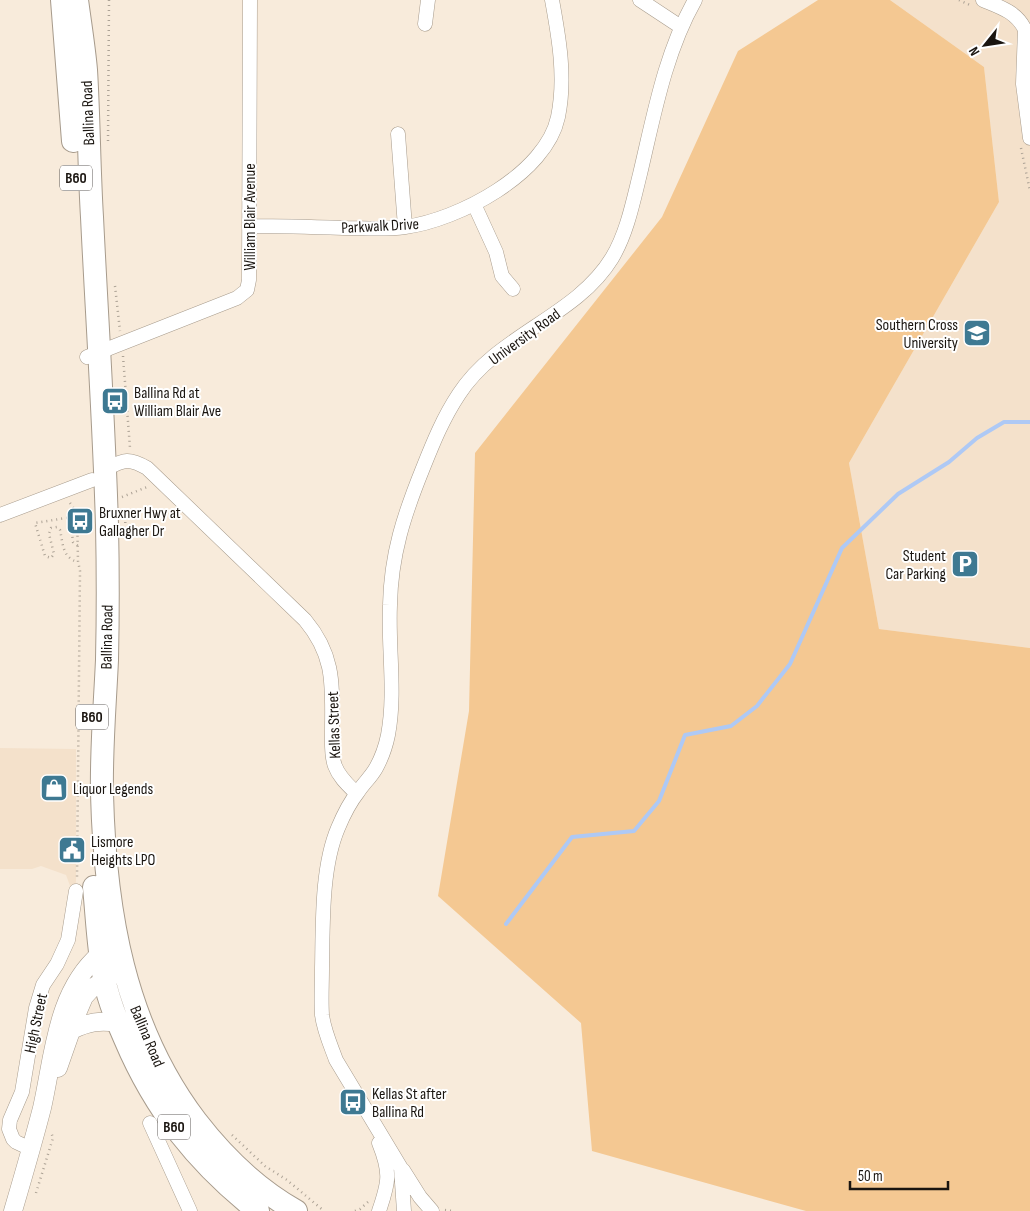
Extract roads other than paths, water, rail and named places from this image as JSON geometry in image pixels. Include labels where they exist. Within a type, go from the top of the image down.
[{"type":"main road","name":"Ballina Road","points":[[62,0],[94,354]]},
{"type":"main road","name":"Ballina Road","points":[[77,0],[86,67],[99,474],[107,561],[107,649],[102,792],[105,848],[115,932],[129,991],[144,1032],[172,1088],[200,1127],[218,1148],[249,1178],[296,1211]]},
{"type":"main road","name":"Ballina Road","points":[[99,474],[90,770],[90,830],[100,954],[104,980],[118,1023],[134,1061],[153,1098],[178,1133],[208,1168],[258,1211]]},
{"type":"street","name":"William Blair Avenue","points":[[94,354],[242,294],[247,290],[249,280],[250,0]]},
{"type":"street","points":[[424,24],[428,0]]},
{"type":"street","name":"Parkwalk Drive","points":[[249,226],[375,229],[405,227],[429,222],[474,204],[494,192],[533,161],[547,143],[558,118],[561,88],[561,57],[552,0]]},
{"type":"street","points":[[640,0],[681,27]]},
{"type":"street","name":"University Road","points":[[356,793],[376,768],[388,739],[393,703],[390,606],[397,540],[407,508],[434,439],[461,391],[480,369],[501,349],[576,299],[596,280],[612,258],[631,210],[664,76],[681,27],[695,0]]},
{"type":"street","points":[[979,4],[1016,16],[1021,22],[1024,30],[1023,84],[1030,138]]},
{"type":"street","points":[[398,134],[405,227]]},
{"type":"street","points":[[474,204],[496,252],[502,276],[513,289]]},
{"type":"street","name":"Kellas Street","points":[[99,474],[127,460],[133,460],[147,468],[163,481],[316,633],[325,649],[330,667],[332,686],[332,755],[335,766],[341,776],[356,793]]},
{"type":"street","points":[[0,515],[66,490],[99,474]]},
{"type":"street","points":[[356,793],[337,829],[328,865],[323,929],[322,1015],[336,1060],[401,1168],[420,1197],[432,1211]]},
{"type":"street","name":"High Street","points":[[30,1149],[13,1139],[9,1129],[10,1120],[22,1092],[36,1008],[43,985],[57,964],[68,940],[76,891]]},
{"type":"street","points":[[42,1106],[84,997],[92,988],[113,972],[115,932]]},
{"type":"street","points":[[13,1211],[42,1106],[59,1025],[71,992],[80,976],[100,954]]},
{"type":"street","points":[[72,1030],[90,1022],[118,1023]]},
{"type":"street","points":[[365,1108],[383,1153],[388,1174],[386,1191],[379,1211]]},
{"type":"street","points":[[150,1123],[190,1211]]},
{"type":"street","points":[[401,1168],[404,1211]]},
{"type":"waterway","points":[[506,924],[572,837],[634,831],[659,801],[685,735],[731,726],[757,706],[790,664],[842,548],[898,494],[949,462],[977,438],[1004,422],[1030,422]]},
{"type":"place","name":"Southern Cross University","points":[[977,333]]},
{"type":"place","name":"Ballina Rd at William Blair Ave","points":[[115,401]]},
{"type":"place","name":"Bruxner Hwy at Gallagher Dr","points":[[80,521]]},
{"type":"place","name":"Student Car Parking","points":[[965,564]]},
{"type":"place","name":"Liquor Legends","points":[[54,788]]},
{"type":"place","name":"Lismore Heights LPO","points":[[72,850]]},
{"type":"place","name":"Kellas St after Ballina Rd","points":[[353,1102]]}]
